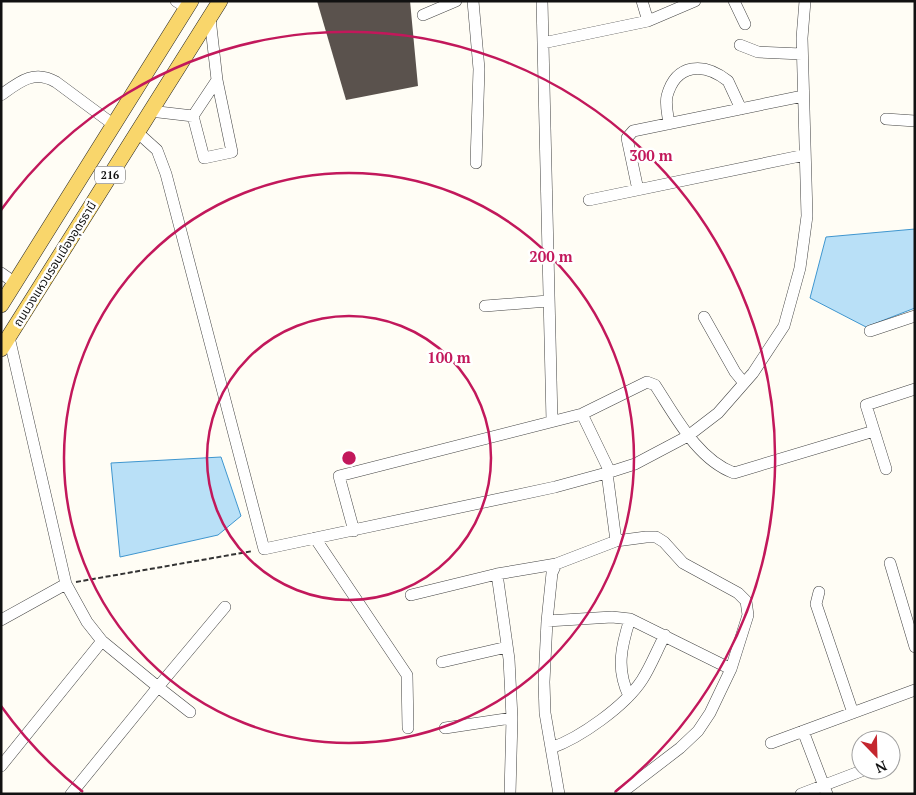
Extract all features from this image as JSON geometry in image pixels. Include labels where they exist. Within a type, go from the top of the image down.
[{"type":"main road","name":"ถนนวงแหวนรอบเมืองอุดรธานี","points":[[5,343],[220,1]]},
{"type":"main road","name":"ถนนวงแหวนรอบเมืองอุดรธานี","points":[[1,305],[114,125],[184,4]]},
{"type":"street","points":[[423,15],[456,1]]},
{"type":"street","points":[[473,1],[479,69],[476,163]]},
{"type":"street","points":[[542,1],[552,421]]},
{"type":"street","points":[[642,1],[648,21]]},
{"type":"street","points":[[543,43],[648,21],[695,1]]},
{"type":"street","points":[[734,1],[745,24]]},
{"type":"street","points":[[137,132],[157,150],[166,174],[264,549],[318,542],[354,531],[555,487],[635,464],[688,436],[718,413],[744,383],[784,326],[800,268],[806,216],[802,54],[805,1]]},
{"type":"street","points":[[210,18],[218,80],[232,152],[204,158],[193,116],[218,80]]},
{"type":"street","points":[[740,45],[758,52],[802,54]]},
{"type":"street","points":[[669,124],[668,95],[682,72],[691,68],[701,69],[723,77],[731,86],[741,109]]},
{"type":"street","points":[[1,95],[23,80],[40,76],[56,82],[114,125]]},
{"type":"street","points":[[638,190],[627,138],[633,132],[803,96]]},
{"type":"street","points":[[150,111],[193,116]]},
{"type":"street","points":[[886,119],[915,121]]},
{"type":"street","points":[[589,200],[804,155]]},
{"type":"street","points":[[1,274],[14,283]]},
{"type":"street","points":[[485,306],[548,301]]},
{"type":"street","points":[[870,331],[915,316]]},
{"type":"street","points":[[704,317],[735,372],[744,383]]},
{"type":"street","points":[[5,343],[66,584],[87,622],[102,641],[190,712]]},
{"type":"street","points":[[354,531],[339,476],[582,414],[647,382],[655,385],[688,436],[720,468],[734,473],[874,431]]},
{"type":"street","points":[[886,469],[866,405],[915,389]]},
{"type":"street","points":[[582,414],[609,472],[616,541]]},
{"type":"street","points":[[411,595],[498,574],[556,564],[616,541],[656,537],[664,542],[683,564],[738,593],[746,601],[748,615],[731,669],[698,731],[620,794]]},
{"type":"street","points":[[318,542],[407,675],[408,728]]},
{"type":"street","points":[[890,563],[915,647]]},
{"type":"street","points":[[556,564],[552,573],[547,621],[544,682],[551,748],[559,794]]},
{"type":"street","points":[[498,574],[507,647],[512,718],[510,794]]},
{"type":"street","points":[[1,620],[66,584]]},
{"type":"street","points":[[819,592],[816,604],[852,713]]},
{"type":"street","points":[[71,794],[225,607]]},
{"type":"street","points":[[547,621],[612,617],[630,619],[731,669]]},
{"type":"street","points":[[629,696],[623,683],[620,667],[621,647],[630,619]]},
{"type":"street","points":[[551,748],[564,743],[605,716],[629,696],[642,680],[665,635]]},
{"type":"street","points":[[1,766],[102,641]]},
{"type":"street","points":[[442,662],[507,647]]},
{"type":"street","points":[[771,743],[915,690]]},
{"type":"street","points":[[445,728],[512,718]]},
{"type":"street","points":[[803,731],[825,790]]},
{"type":"street","points":[[801,794],[825,790],[851,777]]},
{"type":"path","points":[[66,584],[264,549]]},
{"type":"water","points":[[915,229],[915,308],[866,327],[810,298],[826,237]]},
{"type":"water","points":[[221,457],[241,516],[218,535],[120,557],[111,463]]},
{"type":"building","points":[[317,1],[410,1],[418,86],[346,100]]}]
